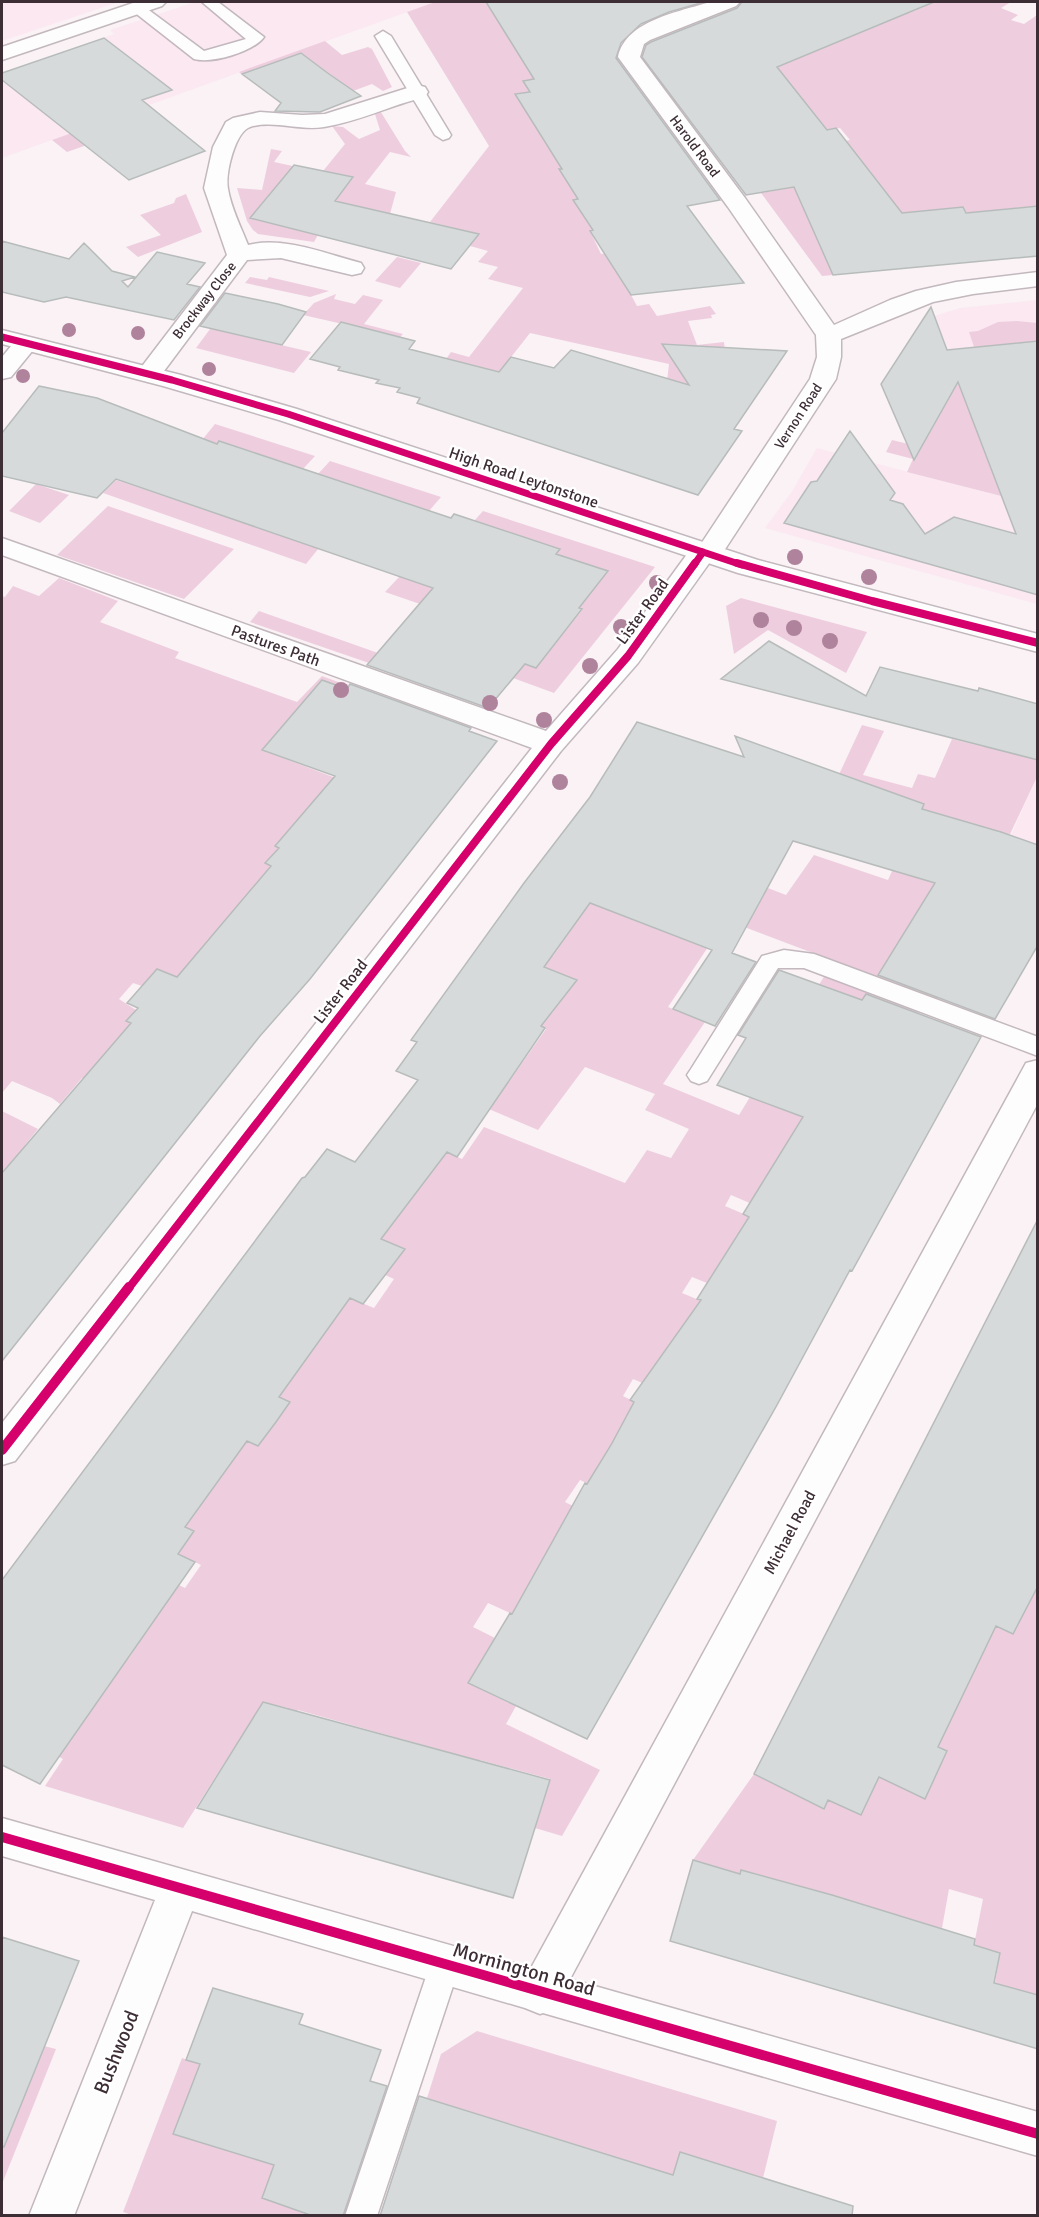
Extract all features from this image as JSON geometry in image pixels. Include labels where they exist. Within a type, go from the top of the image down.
[{"type":"street","name":"Harold Road","points":[[729,2],[637,39],[630,48],[628,57],[737,202],[828,335]]},
{"type":"street","points":[[2,54],[146,5]]},
{"type":"street","name":"Brockway Close","points":[[148,374],[239,255],[216,188],[220,166],[230,134],[235,126],[261,119],[322,121],[397,95],[417,92]]},
{"type":"street","points":[[239,255],[250,250],[285,252],[352,268]]},
{"type":"street","points":[[828,335],[844,331],[907,302],[932,294],[1038,279]]},
{"type":"street","name":"Vernon Road","points":[[706,553],[823,378],[828,357],[828,335]]},
{"type":"street","name":"High Road Leytonstone","points":[[2,338],[228,396],[350,434],[706,553],[876,602],[1038,643]]},
{"type":"street","points":[[2,372],[26,344]]},
{"type":"street","name":"Pastures Path","points":[[2,546],[551,744]]},
{"type":"street","name":"Lister Road","points":[[2,1450],[551,744],[628,656],[706,553]]},
{"type":"street","name":"Michael Road","points":[[540,1993],[1038,1072]]},
{"type":"street","name":"Mornington Road","points":[[2,1837],[1038,2134]]},
{"type":"street","name":"Bushwood","points":[[51,2216],[180,1889]]},
{"type":"lane","points":[[146,5],[200,56],[211,56],[252,42],[256,37],[210,2]]},
{"type":"lane","points":[[383,36],[443,135]]},
{"type":"lane","points":[[699,1075],[770,962],[784,958],[806,960],[850,975],[1038,1047]]},
{"type":"lane","points":[[361,2216],[445,1965]]},
{"type":"shaded area","points":[[2,2],[119,2],[2,41]]},
{"type":"shaded area","points":[[195,2],[435,2],[2,158],[2,73],[114,34],[110,30]]},
{"type":"shaded area","points":[[435,2],[575,2],[584,7],[526,53],[519,55],[531,75],[552,71],[555,76],[524,81],[530,92],[516,94],[559,134],[541,137],[549,149],[563,146],[579,166],[559,169],[566,181],[600,195],[574,200],[590,225],[617,221],[620,225],[590,231],[601,254],[650,246],[659,290],[631,295],[637,306],[649,304],[657,316],[710,306],[716,314],[711,315],[712,318],[688,321],[697,345],[724,342],[725,351],[695,382],[664,407],[669,364],[530,333],[493,380],[438,370],[451,352],[469,357],[523,288],[488,279],[498,267],[478,262],[488,251],[470,246],[478,234],[430,222],[489,146],[407,12]]},
{"type":"shaded area","points":[[872,2],[888,2],[909,13],[924,7],[915,2],[1011,2],[1001,8],[1018,15],[1011,20],[1024,24],[1037,15],[1037,206],[966,213],[963,207],[944,209],[835,245],[820,246],[833,275],[822,276],[761,193],[814,184],[791,152],[850,140],[840,128],[815,132],[777,67],[799,27],[830,45],[860,33],[829,14],[893,13]]},
{"type":"shaded area","points":[[325,41],[342,55],[368,47],[372,49],[392,87],[383,91],[372,84],[353,91],[301,53],[255,69],[258,86],[239,72]]},
{"type":"shaded area","points":[[379,109],[411,157],[390,152],[365,184],[396,192],[390,214],[310,200],[339,196],[353,178],[323,171],[345,144],[332,126],[343,127],[359,139],[380,130],[374,111]]},
{"type":"shaded area","points":[[94,125],[87,145],[67,152],[52,140]]},
{"type":"shaded area","points":[[271,149],[282,151],[274,162],[302,168],[271,192],[250,218],[319,233],[314,242],[258,234],[247,221],[237,188],[262,190]]},
{"type":"shaded area","points":[[186,194],[202,232],[138,257],[126,247],[161,235],[140,215],[174,203],[176,198]]},
{"type":"shaded area","points":[[397,257],[421,263],[400,288],[375,281]]},
{"type":"shaded area","points":[[250,277],[267,280],[269,277],[329,291],[310,297],[245,283]]},
{"type":"shaded area","points":[[336,294],[334,299],[355,304],[363,295],[383,300],[364,324],[403,334],[400,337],[303,315],[314,303]]},
{"type":"shaded area","points":[[1037,300],[1037,430],[970,412],[934,316],[960,308]]},
{"type":"shaded area","points":[[222,313],[221,331],[311,352],[294,373],[196,348]]},
{"type":"shaded area","points":[[998,322],[1037,323],[1037,341],[998,345],[989,392],[969,332],[978,331]]},
{"type":"shaded area","points":[[946,349],[1001,496],[907,472],[913,459],[886,452],[892,440],[921,447],[935,424],[911,417]]},
{"type":"shaded area","points":[[215,424],[315,456],[303,469],[220,441],[216,445],[202,440]]},
{"type":"shaded area","points":[[817,448],[1000,496],[997,484],[1037,495],[1037,604],[765,528],[793,490]]},
{"type":"shaded area","points":[[330,461],[441,497],[429,511],[318,474]]},
{"type":"shaded area","points":[[116,480],[319,548],[306,564],[103,493]]},
{"type":"shaded area","points":[[36,484],[69,495],[40,523],[9,511]]},
{"type":"shaded area","points":[[108,506],[234,549],[184,599],[57,555]]},
{"type":"shaded area","points":[[483,511],[655,567],[554,693],[513,678],[524,664],[536,668],[582,610],[579,608],[607,571],[556,554],[474,521]]},
{"type":"shaded area","points":[[400,576],[434,588],[420,604],[385,592]]},
{"type":"shaded area","points":[[59,578],[118,601],[100,622],[179,652],[175,658],[297,702],[322,676],[454,725],[323,745],[280,728],[262,750],[341,780],[331,809],[313,802],[275,846],[279,848],[265,863],[321,885],[222,996],[157,969],[142,986],[133,983],[119,999],[136,1010],[127,1021],[184,1045],[96,1084],[82,1078],[60,1104],[52,1098],[12,1081],[2,1093],[2,596],[5,597],[13,586],[39,596]]},
{"type":"shaded area","points":[[741,598],[867,632],[846,673],[768,630],[734,654],[726,606]]},
{"type":"shaded area","points":[[259,611],[378,653],[369,663],[250,622]]},
{"type":"shaded area","points":[[862,725],[884,731],[863,775],[912,788],[918,774],[935,778],[952,739],[984,747],[987,741],[1037,760],[1037,777],[1004,847],[960,962],[900,940],[890,955],[941,992],[937,1000],[726,920],[668,1007],[705,1022],[663,1084],[739,1115],[825,975],[919,1011],[907,1030],[752,1204],[731,1195],[725,1206],[800,1238],[707,1283],[692,1277],[682,1293],[752,1322],[689,1317],[647,1385],[633,1379],[623,1396],[637,1403],[598,1466],[634,1505],[580,1480],[565,1502],[575,1507],[558,1635],[488,1603],[473,1627],[495,1638],[468,1683],[516,1706],[506,1724],[600,1770],[562,1836],[535,1828],[550,1779],[480,1760],[464,1808],[462,1756],[298,1710],[271,1755],[262,1753],[288,1708],[263,1702],[183,1828],[45,1786],[63,1759],[2,1726],[2,1693],[75,1732],[54,1621],[129,1658],[146,1632],[106,1549],[185,1588],[201,1565],[178,1554],[194,1531],[139,1504],[201,1419],[258,1446],[290,1402],[232,1375],[309,1306],[336,1318],[350,1298],[374,1308],[394,1279],[325,1248],[404,1249],[356,1228],[447,1152],[462,1159],[484,1127],[625,1183],[647,1150],[671,1158],[689,1129],[645,1110],[655,1094],[585,1067],[538,1130],[477,1104],[510,1080],[546,1029],[498,1009],[508,995],[552,1013],[577,980],[532,962],[540,951],[553,956],[590,903],[643,924],[659,901],[722,870],[786,895],[814,855],[888,880],[911,828],[925,810],[835,783]]},
{"type":"shaded area","points":[[1037,777],[1037,845],[1011,835]]},
{"type":"shaded area","points":[[2,1111],[38,1129],[25,1145],[36,1149],[12,1192],[2,1204]]},
{"type":"shaded area","points":[[1037,1563],[1037,1995],[995,1983],[1000,1953],[974,1945],[983,1899],[949,1889],[942,1928],[834,1938],[843,1898],[742,1870],[740,1874],[693,1860],[754,1774],[824,1809],[828,1800],[861,1815],[874,1787],[843,1773],[947,1751],[870,1714],[988,1623],[1013,1634],[1026,1609]]},
{"type":"shaded area","points":[[477,2031],[777,2121],[763,2178],[680,2152],[673,2175],[427,2098],[441,2054]]},
{"type":"shaded area","points":[[322,2036],[262,2198],[313,2215],[135,2216],[123,2212],[182,2058],[200,2064]]},
{"type":"shaded area","points":[[44,2046],[56,2049],[2,2184],[2,2118],[13,2122]]},
{"type":"building","points":[[486,2],[704,2],[669,12],[641,24],[621,43],[616,58],[720,200],[687,206],[744,283],[631,295],[590,231],[593,230],[573,200],[578,199],[559,169],[562,169],[515,94],[530,92],[523,81],[534,79]]},
{"type":"building","points":[[742,2],[934,2],[777,67],[827,130],[836,128],[902,213],[963,207],[966,213],[1038,206],[1038,256],[833,275],[794,187],[746,195],[642,57],[646,45],[651,42],[737,8]]},
{"type":"building","points":[[104,38],[172,90],[142,100],[205,151],[129,180],[2,80],[2,73]]},
{"type":"building","points":[[301,53],[361,96],[320,112],[275,111],[281,103],[242,74]]},
{"type":"building","points":[[294,165],[353,177],[335,201],[479,234],[451,269],[250,218]]},
{"type":"building","points":[[2,241],[69,259],[84,243],[112,271],[135,277],[122,281],[128,287],[157,252],[205,263],[187,284],[200,287],[174,320],[66,297],[44,302],[2,292]]},
{"type":"building","points":[[225,293],[306,312],[282,345],[200,326]]},
{"type":"building","points":[[931,307],[947,350],[1038,341],[1038,595],[784,523],[811,482],[817,481],[850,431],[895,493],[890,500],[903,504],[925,534],[954,517],[1016,534],[958,382],[914,460],[881,384]]},
{"type":"building","points":[[341,322],[415,341],[409,349],[499,372],[511,357],[554,368],[571,350],[689,385],[662,344],[787,351],[734,429],[742,431],[698,495],[417,403],[420,398],[397,392],[400,388],[376,383],[379,380],[338,370],[340,367],[310,359]]},
{"type":"building","points":[[39,386],[97,398],[217,444],[219,441],[451,518],[454,514],[560,549],[556,554],[608,571],[536,668],[525,664],[488,708],[367,665],[433,588],[116,479],[97,498],[2,476],[2,433]]},
{"type":"building","points":[[769,641],[866,696],[880,667],[978,691],[979,688],[1038,704],[1038,760],[721,679]]},
{"type":"building","points":[[322,680],[347,689],[350,684],[471,728],[469,731],[497,741],[310,979],[260,1036],[2,1361],[2,1173],[131,1023],[126,1021],[138,1008],[127,1003],[157,969],[177,977],[271,866],[265,863],[279,848],[275,846],[335,776],[262,750]]},
{"type":"building","points":[[637,722],[744,757],[735,736],[924,804],[922,809],[1038,845],[1038,945],[995,1019],[878,975],[935,883],[793,841],[732,953],[756,962],[715,1026],[673,1009],[712,950],[590,903],[544,967],[577,980],[541,1026],[545,1028],[457,1157],[447,1152],[381,1239],[405,1249],[363,1304],[350,1298],[279,1397],[290,1402],[276,1422],[258,1446],[247,1441],[185,1527],[194,1531],[178,1554],[195,1562],[40,1784],[2,1765],[2,1580],[302,1178],[327,1149],[355,1162],[418,1080],[396,1071],[417,1042],[411,1040],[524,883],[590,797]]},
{"type":"building","points":[[779,970],[862,1000],[866,994],[981,1037],[777,1405],[587,1739],[468,1683],[510,1613],[512,1614],[585,1483],[587,1484],[611,1445],[634,1402],[630,1400],[701,1300],[697,1299],[749,1217],[743,1214],[803,1117],[717,1085],[746,1038],[738,1035]]},
{"type":"building","points":[[1038,1219],[1038,1586],[1013,1634],[996,1626],[938,1747],[947,1751],[925,1799],[879,1777],[861,1815],[828,1800],[824,1809],[754,1774]]},
{"type":"building","points":[[263,1702],[550,1780],[513,1898],[197,1808]]},
{"type":"building","points":[[693,1860],[740,1874],[741,1870],[832,1895],[975,1939],[974,1945],[1000,1953],[994,1983],[1038,1995],[1038,2049],[670,1941]]},
{"type":"building","points":[[2,1937],[79,1961],[4,2147],[2,2146]]},
{"type":"building","points":[[213,1988],[303,2014],[299,2024],[381,2050],[370,2081],[387,2086],[343,2216],[313,2216],[262,2198],[274,2165],[173,2134],[200,2064],[186,2060]]},
{"type":"building","points":[[419,2096],[673,2175],[680,2152],[853,2206],[852,2216],[380,2216]]},
{"type":"cycle path","points":[[2,337],[172,380],[288,414],[707,554],[872,601],[1038,643]]},
{"type":"cycle path","points":[[2,1450],[551,744],[628,656],[703,552]]},
{"type":"cycle path","points":[[2,1837],[1038,2134]]}]
